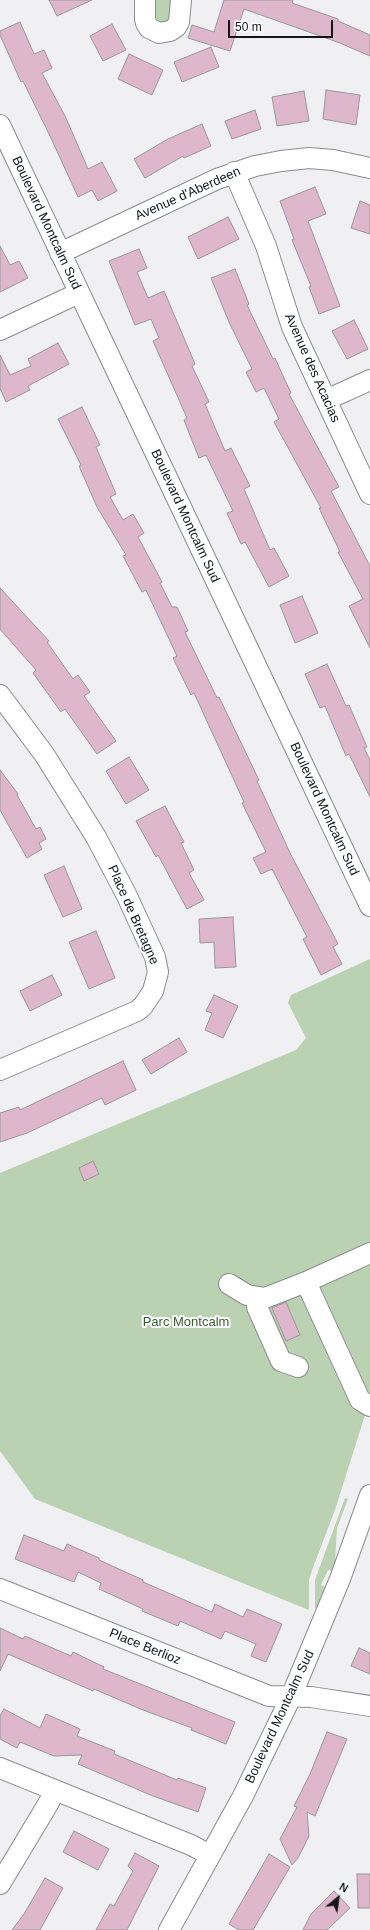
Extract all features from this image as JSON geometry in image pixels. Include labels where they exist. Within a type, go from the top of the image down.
[{"type":"street","points":[[145,0],[144,13],[146,23],[149,28],[159,33],[170,31],[176,27],[179,22],[181,0]]},
{"type":"street","name":"Boulevard Montcalm Sud","points":[[0,125],[370,906]]},
{"type":"street","name":"Avenue d'Aberdeen","points":[[60,253],[234,172],[268,163],[309,158],[333,160],[370,168]]},
{"type":"street","name":"Avenue des Acacias","points":[[234,172],[266,246],[292,327],[370,494]]},
{"type":"street","points":[[0,330],[80,294]]},
{"type":"street","points":[[326,400],[370,380]]},
{"type":"street","name":"Place de Bretagne","points":[[0,695],[44,754],[96,837],[126,894],[154,957],[158,972],[154,991],[143,1006],[137,1011],[0,1070]]},
{"type":"street","points":[[229,1284],[247,1295],[257,1298],[269,1297],[370,1253]]},
{"type":"street","points":[[306,1282],[360,1400],[370,1406]]},
{"type":"street","points":[[257,1298],[256,1307],[281,1361],[298,1367]]},
{"type":"street","name":"Boulevard Montcalm Sud","points":[[169,1930],[255,1773],[291,1697],[328,1612],[368,1508]]},
{"type":"street","name":"Place Berlioz","points":[[0,1589],[269,1696],[320,1698],[370,1706]]},
{"type":"street","points":[[0,1768],[191,1844],[210,1855]]},
{"type":"street","points":[[0,1884],[55,1790]]},
{"type":"green space","points":[[153,0],[174,0],[173,13],[168,22],[160,24],[154,19]]},
{"type":"green space","name":"Parc Montcalm","points":[[370,959],[370,1399],[335,1510],[309,1580],[309,1610],[35,1499],[0,1451],[0,1173],[296,1050],[306,1038],[288,1003],[291,995]]},
{"type":"green space","points":[[345,1498],[348,1499],[337,1528],[335,1564],[332,1571],[328,1570],[321,1585],[326,1587],[317,1609],[315,1608],[315,1580]]},
{"type":"building","points":[[49,0],[92,0],[57,16]]},
{"type":"building","points":[[224,0],[293,0],[292,3],[338,19],[338,21],[370,35],[370,56],[340,43],[244,9],[230,51],[188,38],[192,25],[214,32]]},
{"type":"building","points":[[20,22],[34,54],[44,50],[52,68],[42,73],[66,118],[88,169],[102,162],[117,191],[98,201],[92,190],[78,197],[23,81],[21,82],[0,35],[0,31]]},
{"type":"building","points":[[112,24],[126,50],[103,61],[90,36]]},
{"type":"building","points":[[211,47],[219,67],[182,82],[174,62]]},
{"type":"building","points":[[129,54],[163,70],[152,95],[118,79]]},
{"type":"building","points":[[326,90],[360,95],[356,125],[323,119]]},
{"type":"building","points":[[304,91],[309,121],[277,126],[272,97]]},
{"type":"building","points":[[255,110],[261,129],[232,139],[225,121]]},
{"type":"building","points":[[202,124],[211,146],[184,158],[183,156],[145,178],[134,159],[168,139]]},
{"type":"building","points":[[315,187],[326,214],[308,221],[340,306],[319,314],[309,287],[311,286],[292,240],[294,239],[280,201]]},
{"type":"building","points":[[360,201],[370,205],[370,234],[351,228]]},
{"type":"building","points":[[228,217],[239,239],[198,259],[188,237]]},
{"type":"building","points":[[0,246],[10,265],[19,261],[28,278],[0,292]]},
{"type":"building","points":[[139,249],[147,268],[137,272],[148,298],[164,291],[195,364],[192,366],[209,402],[205,404],[225,451],[231,448],[250,486],[244,489],[270,550],[274,548],[289,576],[269,587],[245,542],[241,544],[227,513],[233,511],[206,455],[199,458],[184,420],[187,418],[153,341],[159,338],[151,319],[135,325],[109,261]]},
{"type":"building","points":[[235,269],[249,304],[247,305],[273,359],[275,358],[291,393],[289,394],[339,487],[331,491],[370,566],[370,648],[349,606],[363,599],[338,552],[340,552],[319,508],[321,508],[274,422],[279,419],[264,388],[256,392],[246,372],[252,369],[229,322],[211,278]]},
{"type":"building","points":[[354,320],[368,349],[347,359],[332,331]]},
{"type":"building","points":[[58,343],[69,364],[28,386],[30,390],[6,402],[0,388],[0,355],[10,375],[31,366],[28,359]]},
{"type":"building","points":[[82,407],[100,445],[96,447],[116,494],[110,497],[123,520],[133,514],[144,533],[138,537],[162,582],[160,583],[172,607],[177,607],[188,631],[185,632],[217,698],[219,697],[259,780],[257,781],[291,855],[338,944],[333,947],[342,964],[321,975],[303,939],[307,937],[272,869],[261,874],[253,858],[266,852],[242,803],[244,802],[194,693],[191,695],[173,658],[177,656],[146,590],[142,592],[123,556],[126,555],[97,507],[79,466],[81,465],[58,419]]},
{"type":"building","points":[[0,588],[49,641],[47,642],[73,679],[78,675],[90,692],[84,696],[116,741],[97,754],[65,709],[61,712],[33,673],[36,670],[0,629]]},
{"type":"building","points":[[302,596],[318,633],[295,643],[280,605]]},
{"type":"building","points":[[327,664],[346,706],[349,705],[367,747],[364,748],[370,760],[370,797],[349,754],[346,756],[325,706],[320,708],[305,674]]},
{"type":"building","points":[[129,757],[149,790],[126,804],[106,771]]},
{"type":"building","points":[[0,770],[18,794],[17,795],[36,829],[40,827],[46,839],[39,843],[42,849],[27,858],[0,810]]},
{"type":"building","points":[[165,806],[184,842],[181,843],[194,870],[189,873],[204,900],[187,909],[158,855],[156,857],[136,821]]},
{"type":"building","points":[[64,866],[82,909],[63,917],[44,875]]},
{"type":"building","points":[[233,917],[236,967],[215,968],[214,942],[200,943],[199,919]]},
{"type":"building","points":[[96,931],[115,978],[89,989],[69,942]]},
{"type":"building","points":[[52,975],[62,995],[30,1011],[20,991]]},
{"type":"building","points":[[214,995],[238,1006],[223,1038],[205,1030],[212,1013],[206,1011]]},
{"type":"building","points":[[179,1038],[187,1052],[151,1074],[142,1060]]},
{"type":"building","points":[[123,1061],[136,1090],[105,1105],[102,1098],[27,1133],[0,1142],[0,1113],[19,1107],[20,1110]]},
{"type":"building","points":[[93,1161],[99,1174],[84,1181],[79,1168]]},
{"type":"building","points":[[286,1302],[300,1335],[286,1341],[272,1308]]},
{"type":"building","points":[[24,1535],[64,1551],[67,1544],[143,1580],[143,1582],[212,1612],[215,1604],[243,1617],[247,1609],[282,1624],[266,1662],[251,1656],[256,1644],[225,1631],[221,1639],[180,1621],[178,1626],[142,1611],[143,1609],[99,1589],[101,1583],[78,1572],[74,1582],[15,1559]]},
{"type":"building","points":[[0,1628],[23,1639],[25,1636],[71,1656],[73,1652],[104,1667],[103,1669],[235,1722],[226,1744],[191,1730],[192,1728],[143,1710],[94,1689],[93,1691],[8,1654],[0,1671]]},
{"type":"building","points":[[359,1648],[370,1653],[370,1674],[351,1666]]},
{"type":"building","points":[[4,1709],[40,1728],[46,1714],[80,1729],[77,1736],[115,1751],[114,1754],[177,1780],[178,1778],[206,1788],[198,1812],[153,1796],[78,1764],[82,1755],[54,1756],[20,1742],[17,1748],[0,1739],[0,1716]]},
{"type":"building","points":[[327,1732],[347,1739],[315,1816],[307,1812],[309,1836],[298,1858],[292,1865],[280,1839],[297,1807],[294,1806],[310,1774]]},
{"type":"building","points":[[74,1831],[109,1849],[98,1870],[63,1852]]},
{"type":"building","points":[[135,1853],[159,1866],[127,1930],[96,1930],[110,1904],[114,1906],[133,1871],[128,1866]]},
{"type":"building","points":[[269,1854],[290,1867],[253,1930],[239,1930],[229,1924]]},
{"type":"building","points":[[357,1874],[370,1874],[370,1908],[358,1908]]},
{"type":"building","points":[[45,1878],[63,1888],[40,1930],[12,1930],[24,1914]]},
{"type":"building","points":[[334,1891],[350,1908],[327,1930],[303,1930],[311,1914]]}]
